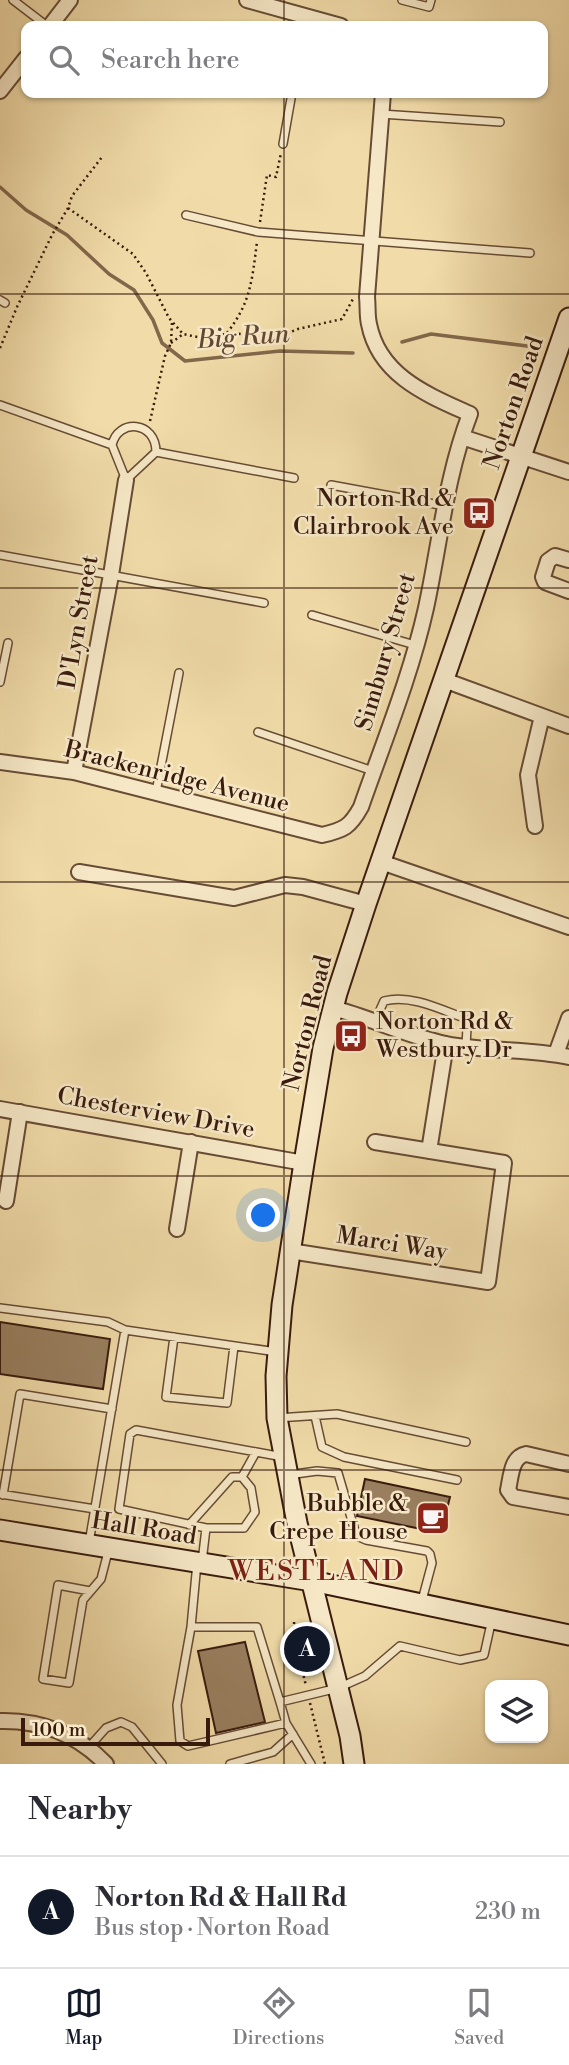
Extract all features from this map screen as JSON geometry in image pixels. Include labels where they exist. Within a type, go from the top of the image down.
[{"type":"main road","name":"Norton Road","points":[[354,1764],[285,1466],[277,1418],[278,1352],[290,1251],[323,1048],[333,1008],[366,904],[569,318]]},
{"type":"main road","name":"Hall Road","points":[[0,1530],[312,1581],[569,1635]]},
{"type":"street","points":[[53,21],[71,0]]},
{"type":"street","points":[[247,0],[303,21]]},
{"type":"street","points":[[0,92],[21,65]]},
{"type":"street","points":[[367,297],[383,98]]},
{"type":"street","name":"Simbury Street","points":[[342,830],[354,820],[361,807],[415,645],[425,610],[461,437],[470,414],[411,385],[388,363],[373,337],[367,297]]},
{"type":"street","points":[[461,437],[569,471]]},
{"type":"street","name":"D'Lyn Street","points":[[74,772],[126,480]]},
{"type":"street","points":[[569,560],[555,556],[548,561],[543,577],[545,582],[569,591]]},
{"type":"street","points":[[444,680],[569,726]]},
{"type":"street","points":[[536,826],[528,775],[542,716]]},
{"type":"street","name":"Brackenridge Avenue","points":[[0,762],[74,772],[301,831],[322,835],[342,830]]},
{"type":"street","points":[[381,862],[569,927]]},
{"type":"street","points":[[79,872],[234,898],[285,885],[303,887],[366,904]]},
{"type":"street","points":[[333,1008],[446,1044],[563,1055],[569,1018]]},
{"type":"street","points":[[376,1142],[429,1151],[446,1044]]},
{"type":"street","name":"Chesterview Drive","points":[[0,1109],[304,1163]]},
{"type":"street","points":[[6,1201],[20,1112]]},
{"type":"street","points":[[177,1229],[191,1142]]},
{"type":"street","name":"Marci Way","points":[[290,1251],[488,1282],[505,1163],[429,1151]]},
{"type":"street","points":[[569,1464],[520,1455],[515,1460],[508,1490],[513,1497],[569,1507]]},
{"type":"street","points":[[0,1721],[37,1724],[66,1734],[89,1747],[106,1764]]},
{"type":"lane","points":[[13,0],[42,21]]},
{"type":"lane","points":[[402,0],[429,7],[431,0]]},
{"type":"lane","points":[[283,144],[291,98]]},
{"type":"lane","points":[[382,114],[500,122]]},
{"type":"lane","points":[[187,215],[258,232],[530,253]]},
{"type":"lane","points":[[0,405],[112,445]]},
{"type":"lane","points":[[132,426],[148,431],[156,441],[156,452],[126,480],[112,445],[114,436],[132,426]]},
{"type":"lane","points":[[156,452],[294,478]]},
{"type":"lane","points":[[331,485],[446,506]]},
{"type":"lane","points":[[0,555],[264,603]]},
{"type":"lane","points":[[312,615],[415,645]]},
{"type":"lane","points":[[0,682],[8,643]]},
{"type":"lane","points":[[156,793],[179,673]]},
{"type":"lane","points":[[258,732],[373,771]]},
{"type":"lane","points":[[376,1021],[384,1001],[397,998],[436,1007],[464,1018],[467,1027],[466,1047]]},
{"type":"lane","points":[[0,1308],[108,1322],[125,1330],[278,1352]]},
{"type":"lane","points":[[89,1544],[125,1330]]},
{"type":"lane","points":[[174,1337],[166,1397],[227,1404],[234,1346]]},
{"type":"lane","points":[[95,1509],[2,1495],[20,1394],[112,1409]]},
{"type":"lane","points":[[277,1418],[337,1414],[466,1442]]},
{"type":"lane","points":[[315,1416],[322,1447],[327,1451],[344,1457],[457,1480]]},
{"type":"lane","points":[[189,1525],[232,1477],[242,1478],[251,1488],[255,1512],[244,1528],[206,1528],[189,1525],[119,1509],[132,1431],[256,1452],[285,1466],[338,1473],[359,1537],[427,1551],[430,1554],[432,1563],[421,1604]]},
{"type":"lane","points":[[242,1478],[256,1452]]},
{"type":"lane","points":[[206,1528],[177,1705],[180,1741],[188,1746],[286,1723]]},
{"type":"lane","points":[[90,1591],[58,1585],[43,1679],[69,1683],[83,1600],[101,1579],[110,1548]]},
{"type":"lane","points":[[280,1702],[338,1688],[365,1676],[400,1646],[460,1660],[484,1655],[492,1619]]},
{"type":"lane","points":[[191,1627],[257,1627],[286,1723],[311,1764]]},
{"type":"lane","points":[[89,1747],[106,1728],[121,1722],[132,1727],[162,1764]]},
{"type":"lane","points":[[230,1764],[273,1752],[293,1734]]},
{"type":"path","points":[[227,333],[241,315],[250,290],[267,175],[276,177],[283,144]]},
{"type":"path","points":[[0,348],[17,307],[72,197],[102,157]]},
{"type":"path","points":[[68,208],[133,254],[172,323],[183,334],[202,338],[227,333],[276,338],[298,329],[342,319],[354,297],[367,297]]},
{"type":"path","points":[[148,431],[165,356],[171,343],[172,323]]},
{"type":"path","points":[[171,343],[183,334]]},
{"type":"building","points":[[0,1322],[110,1339],[103,1389],[0,1374]]},
{"type":"building","points":[[365,1479],[450,1497],[441,1533],[357,1516]]},
{"type":"building","points":[[245,1642],[265,1722],[216,1733],[198,1651]]},
{"type":"waterway","name":"Big Run","points":[[0,187],[26,210],[67,235],[109,274],[134,290],[153,320],[162,343],[185,361],[280,351],[353,353]]},
{"type":"waterway","name":"Big Run","points":[[402,342],[431,334],[527,346]]},
{"type":"place","name":"Norton Rd & Clairbrook Ave","points":[[479,513]]},
{"type":"place","name":"Norton Rd & Westbury Dr","points":[[351,1036]]},
{"type":"place","name":"Bubble & Crepe House","points":[[433,1518]]},
{"type":"place","name":"Norton Rd & Hall Rd","points":[[307,1649]]},
{"type":"district","name":"WESTLAND","points":[[317,1571]]}]
